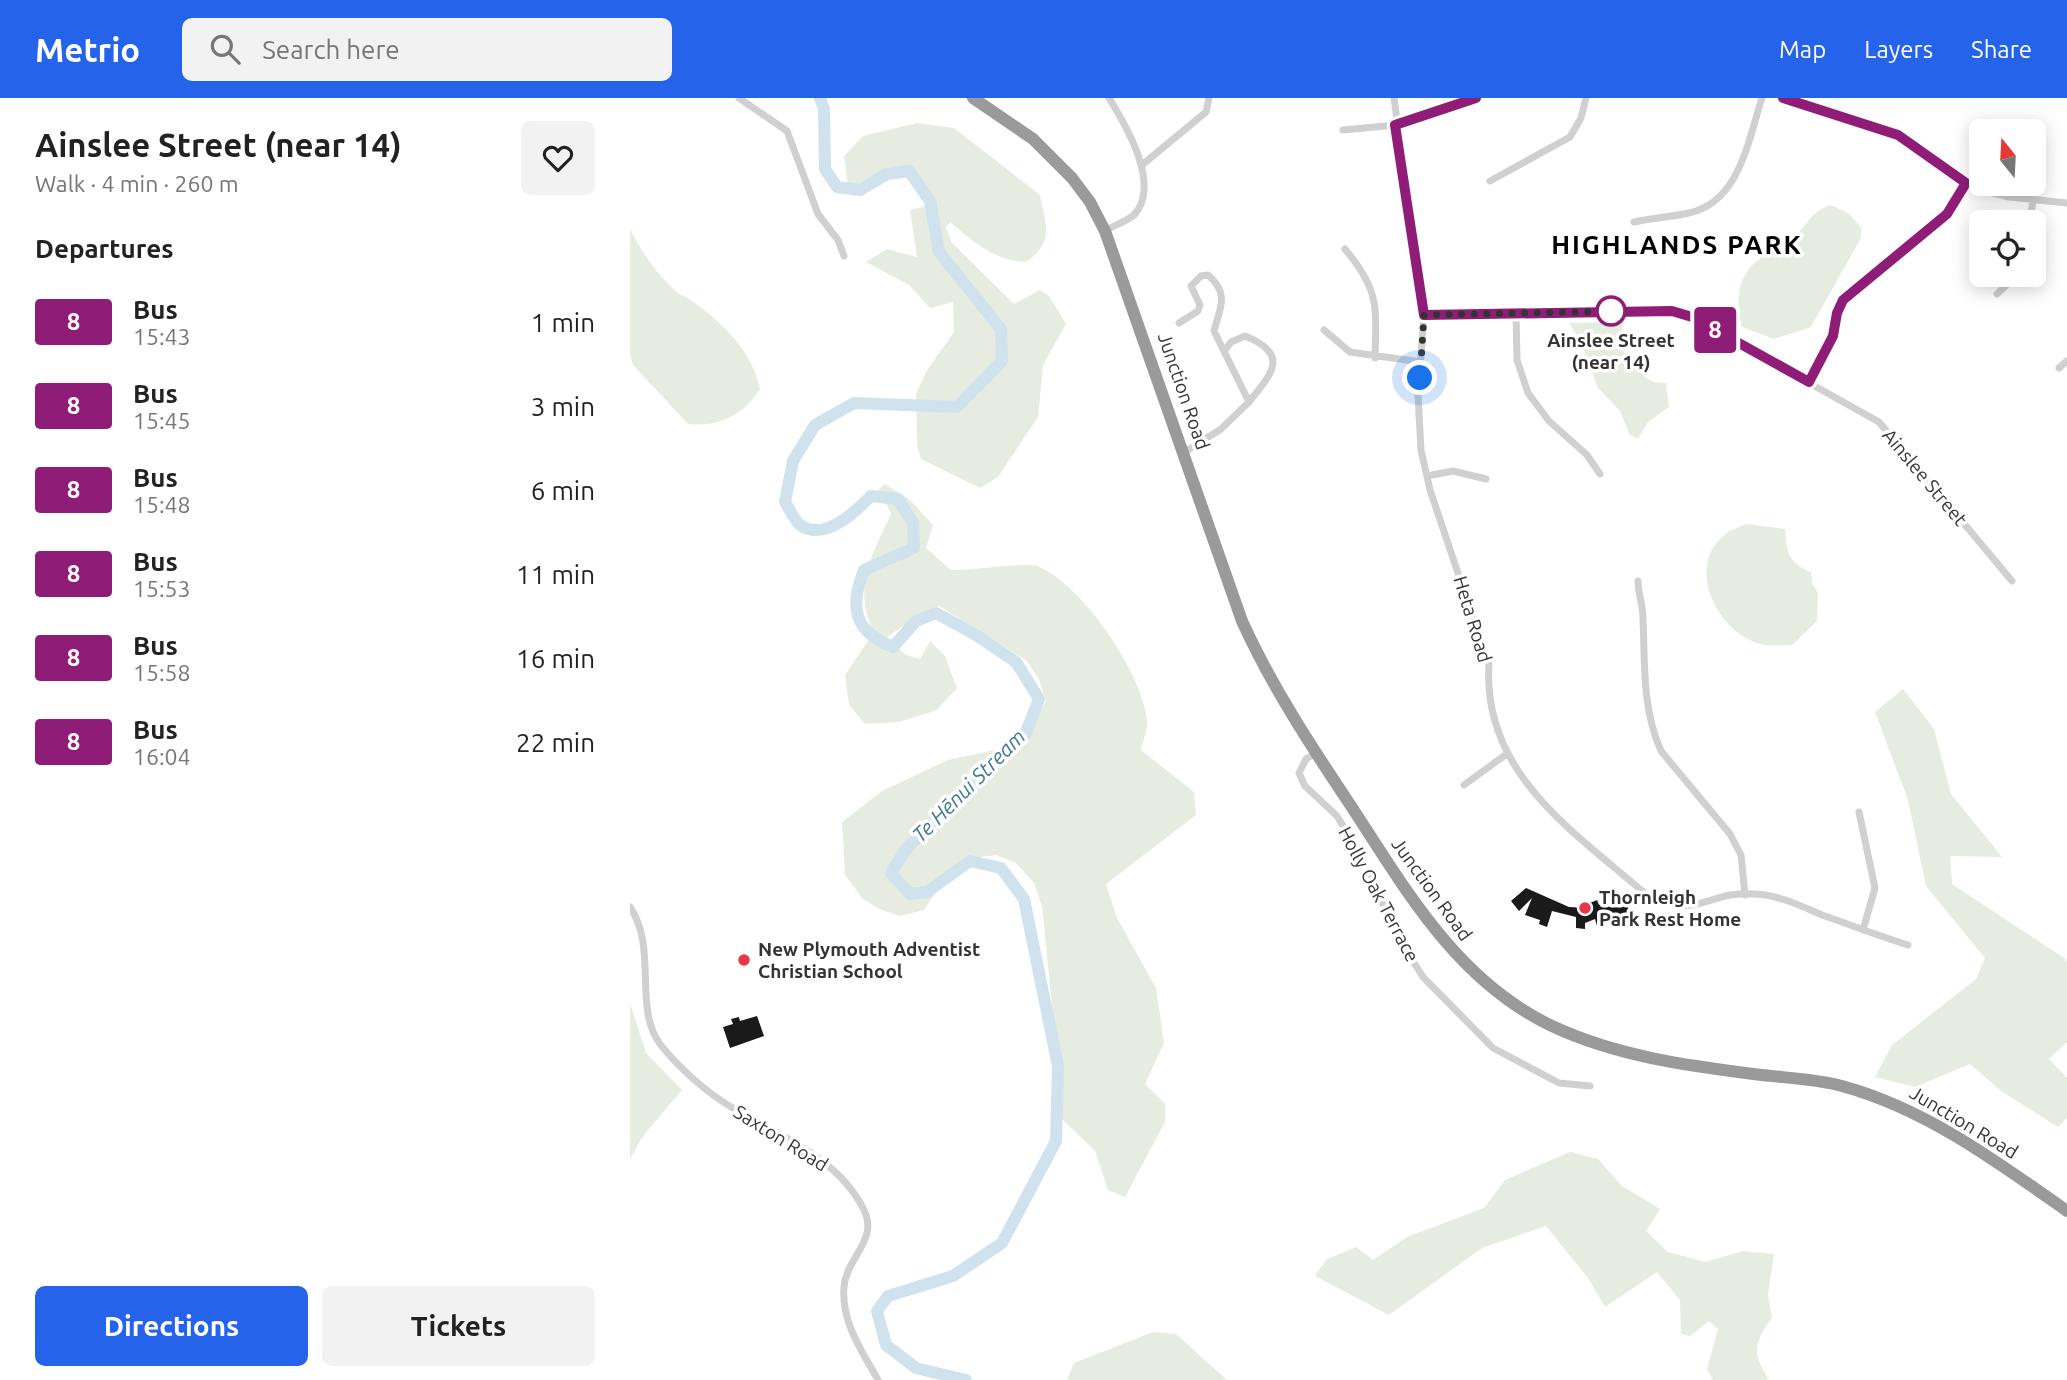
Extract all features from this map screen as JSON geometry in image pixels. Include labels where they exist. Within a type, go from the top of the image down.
[{"type":"highway","name":"Junction Road","points":[[973,98],[1043,148],[1084,194],[1105,231],[1185,452],[1242,621],[1264,669],[1425,919],[1461,961],[1505,996],[1552,1026],[1657,1060],[1839,1085],[1896,1103],[1989,1156],[2067,1211]]},
{"type":"street","points":[[739,98],[787,131],[818,214],[838,240],[844,256]]},
{"type":"street","points":[[1105,231],[1134,214],[1143,195],[1142,165],[1127,128],[1109,98]]},
{"type":"street","points":[[1142,165],[1206,112],[1209,98]]},
{"type":"street","name":"Heta Road","points":[[1394,98],[1395,125],[1424,315],[1418,412],[1427,476],[1480,633],[1489,666],[1491,714],[1500,741],[1545,807],[1647,895],[1664,904],[1692,907],[1724,897],[1745,895],[1779,898],[1908,945]]},
{"type":"street","points":[[1343,130],[1395,125],[1476,98]]},
{"type":"street","points":[[1490,181],[1570,137],[1581,118],[1586,98]]},
{"type":"street","points":[[1634,222],[1690,213],[1709,205],[1723,194],[1732,183],[1762,98]]},
{"type":"street","points":[[1783,98],[1898,135],[1966,183],[1990,193],[2067,203]]},
{"type":"street","points":[[1809,382],[1833,336],[1837,313],[1843,300],[1947,214],[1966,183]]},
{"type":"street","points":[[2031,210],[2033,200]]},
{"type":"street","points":[[1345,249],[1361,269],[1374,295],[1375,358]]},
{"type":"street","points":[[1179,323],[1198,311],[1200,305],[1191,286],[1201,276],[1208,275],[1223,296],[1224,305],[1214,331],[1249,402]]},
{"type":"street","points":[[1997,294],[2004,287]]},
{"type":"street","name":"Ainslee Street","points":[[1424,315],[1664,310],[1680,312],[1869,415],[1886,429],[2012,581]]},
{"type":"street","points":[[1516,313],[1517,360],[1528,393],[1549,421],[1587,455],[1600,474]]},
{"type":"street","points":[[1324,330],[1350,352],[1375,358],[1421,362]]},
{"type":"street","points":[[1185,452],[1221,429],[1249,402],[1272,374],[1273,365],[1263,346],[1245,336],[1231,342],[1225,350]]},
{"type":"street","points":[[2059,368],[2067,361]]},
{"type":"street","points":[[1427,476],[1453,471],[1486,479]]},
{"type":"street","points":[[1638,580],[1643,615],[1649,718],[1661,751],[1730,834],[1741,855],[1745,895]]},
{"type":"street","name":"Holly Oak Terrace","points":[[1316,753],[1306,759],[1299,773],[1305,786],[1337,816],[1361,855],[1399,939],[1423,977],[1493,1048],[1559,1083],[1590,1086]]},
{"type":"street","points":[[1464,785],[1508,753]]},
{"type":"street","points":[[1859,812],[1875,888],[1863,930]]},
{"type":"street","name":"Saxton Road","points":[[630,906],[638,919],[645,942],[649,1016],[659,1042],[676,1061],[729,1106],[816,1156],[846,1184],[864,1209],[870,1228],[865,1242],[847,1270],[844,1311],[855,1340],[878,1380]]},
{"type":"shaded area","points":[[917,123],[954,128],[1040,195],[1046,225],[1045,240],[1026,262],[994,254],[950,222],[946,228],[952,243],[1014,304],[1040,290],[1049,296],[1066,324],[1043,365],[1038,417],[998,477],[980,488],[921,459],[917,446],[916,394],[927,370],[954,332],[953,302],[930,308],[909,285],[866,262],[887,249],[917,257],[910,210],[929,205],[914,181],[900,175],[848,186],[844,156],[863,136]]},
{"type":"shaded area","points":[[1831,205],[1848,213],[1861,227],[1861,238],[1811,327],[1774,339],[1742,327],[1739,299],[1747,272],[1761,258],[1790,242],[1818,211]]},
{"type":"shaded area","points":[[630,228],[664,279],[678,293],[725,328],[750,362],[760,389],[746,406],[730,417],[710,423],[688,424],[633,365],[630,354]]},
{"type":"shaded area","points":[[1624,322],[1617,342],[1644,376],[1651,381],[1666,383],[1669,407],[1648,422],[1638,439],[1630,435],[1620,411],[1598,388],[1580,340],[1569,323]]},
{"type":"shaded area","points":[[885,484],[910,500],[933,525],[926,548],[951,570],[1037,566],[1072,591],[1107,631],[1134,677],[1147,719],[1141,750],[1194,792],[1196,815],[1106,884],[1117,918],[1156,988],[1164,1043],[1145,1084],[1165,1104],[1165,1122],[1125,1197],[1108,1190],[1095,1151],[1061,1118],[1062,1062],[1053,1015],[1042,906],[1034,883],[1016,863],[996,855],[973,858],[946,877],[924,910],[900,916],[879,909],[862,898],[845,875],[842,822],[882,791],[948,760],[1013,746],[1034,723],[1046,701],[1039,679],[1026,660],[939,606],[925,611],[887,637],[906,655],[920,659],[930,641],[945,656],[957,688],[937,710],[899,722],[865,724],[849,705],[845,675],[874,632],[865,601],[867,572],[891,514],[885,501],[866,500]]},
{"type":"shaded area","points":[[1746,524],[1785,529],[1786,544],[1793,561],[1811,572],[1812,583],[1818,593],[1817,621],[1792,645],[1763,645],[1740,634],[1727,622],[1710,593],[1708,560],[1714,546],[1729,532]]},
{"type":"shaded area","points":[[1903,689],[1934,729],[1951,794],[2002,857],[1950,856],[1952,884],[2067,962],[2067,1042],[2049,1059],[2067,1078],[2067,1118],[2058,1127],[2001,1091],[1970,1064],[1915,1087],[1875,1077],[1892,1045],[1976,979],[1985,958],[1926,886],[1908,800],[1875,712]]},
{"type":"shaded area","points":[[630,1003],[646,1053],[682,1090],[643,1136],[630,1159]]},
{"type":"shaded area","points":[[1570,1152],[1598,1159],[1622,1186],[1660,1209],[1646,1231],[1668,1252],[1705,1262],[1743,1251],[1774,1254],[1768,1295],[1772,1317],[1761,1334],[1757,1348],[1759,1361],[1769,1380],[1713,1380],[1707,1369],[1718,1329],[1709,1321],[1690,1336],[1681,1334],[1680,1300],[1657,1272],[1605,1307],[1588,1278],[1546,1226],[1482,1248],[1389,1315],[1315,1276],[1327,1259],[1356,1247],[1373,1260],[1407,1237],[1484,1208],[1505,1180]]},
{"type":"shaded area","points":[[1153,1332],[1176,1334],[1227,1380],[1067,1380],[1074,1363]]},
{"type":"building","name":"Thornleigh Park Rest Home","points":[[1526,888],[1569,907],[1586,908],[1585,905],[1597,900],[1599,905],[1624,896],[1631,917],[1597,926],[1595,919],[1585,923],[1585,929],[1576,928],[1576,917],[1552,911],[1547,927],[1539,924],[1540,920],[1525,915],[1532,898],[1519,911],[1511,901]]},
{"type":"building","points":[[757,1016],[764,1036],[730,1048],[723,1027],[733,1024],[731,1019],[739,1017],[740,1021]]},
{"type":"waterway","name":"Te Hēnui Stream","points":[[820,98],[824,109],[825,169],[837,187],[860,190],[887,174],[909,171],[930,201],[939,252],[1001,329],[1002,361],[957,407],[854,403],[815,425],[793,461],[785,502],[800,525],[819,530],[839,523],[871,496],[898,499],[913,523],[914,548],[864,570],[859,583],[856,607],[863,626],[870,634],[893,647],[916,621],[936,613],[976,635],[1016,662],[1039,699],[1025,735],[906,849],[891,873],[910,894],[927,892],[970,861],[1001,868],[1024,899],[1058,1066],[1056,1141],[1002,1243],[953,1276],[888,1296],[877,1311],[886,1345],[916,1368],[966,1380]]},
{"type":"bus line","name":"8","points":[[1476,98],[1458,107],[1395,125],[1419,267],[1424,315],[1672,311],[1692,317],[1809,382],[1833,336],[1838,307],[1843,300],[1947,214],[1966,183],[1898,135],[1783,98]]},
{"type":"place","name":"Ainslee Street (near 14)","points":[[1611,311]]},
{"type":"place","name":"Thornleigh Park Rest Home","points":[[1585,908]]},
{"type":"place","name":"New Plymouth Adventist Christian School","points":[[744,960]]},
{"type":"district","name":"HIGHLANDS PARK","points":[[1677,245]]},
{"type":"route","points":[[1420,378],[1424,315],[1619,311],[1611,311]]}]
